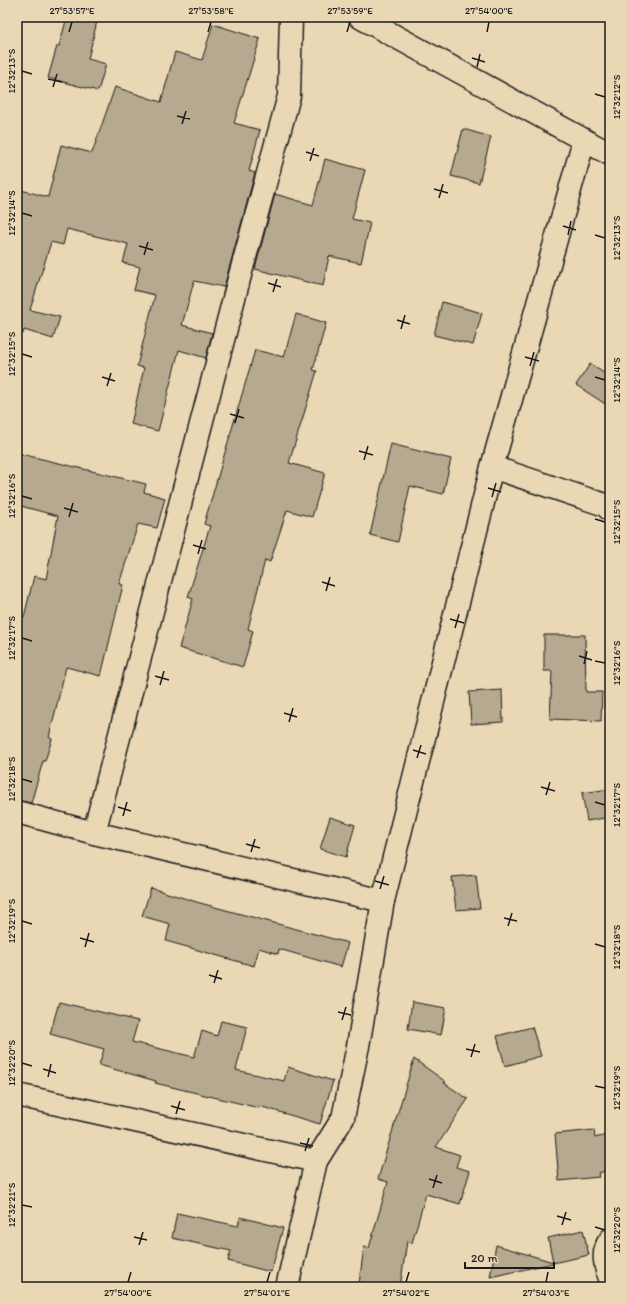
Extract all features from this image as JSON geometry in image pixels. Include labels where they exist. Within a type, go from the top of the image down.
[{"type":"street","points":[[94,833],[239,279],[289,96],[291,17]]},
{"type":"street","points":[[360,17],[610,154]]},
{"type":"street","points":[[287,1287],[316,1160],[343,1118],[358,1046],[383,901],[492,467],[584,140]]},
{"type":"street","points":[[492,467],[606,505],[610,510]]},
{"type":"street","points":[[17,812],[94,833],[383,901]]},
{"type":"street","points":[[17,1095],[316,1160]]},
{"type":"street","points":[[610,1240],[605,1246],[606,1270],[610,1278]]},
{"type":"building","points":[[67,17],[98,17],[88,59],[106,64],[98,91],[48,78]]},
{"type":"building","points":[[213,24],[260,39],[234,123],[260,130],[249,171],[255,173],[224,287],[194,281],[182,325],[212,333],[206,358],[179,350],[158,431],[131,424],[144,368],[137,366],[155,295],[134,290],[140,267],[123,263],[128,244],[67,229],[63,245],[51,242],[30,310],[60,317],[53,339],[24,330],[23,334],[17,333],[17,189],[48,197],[61,145],[92,153],[115,87],[161,102],[175,52],[202,60]]},
{"type":"building","points":[[463,129],[491,137],[479,183],[451,176]]},
{"type":"building","points":[[325,159],[365,170],[352,219],[370,223],[361,263],[329,256],[323,286],[255,269],[275,194],[313,205]]},
{"type":"building","points":[[442,302],[482,313],[473,345],[434,335]]},
{"type":"building","points":[[296,314],[326,323],[313,370],[317,371],[289,463],[325,473],[312,517],[287,510],[270,562],[265,560],[248,629],[253,631],[243,667],[179,648],[193,599],[188,597],[210,526],[204,524],[255,350],[284,357]]},
{"type":"building","points":[[590,364],[610,377],[610,407],[576,385]]},
{"type":"building","points":[[391,444],[451,459],[443,494],[410,486],[398,542],[370,535]]},
{"type":"building","points":[[17,453],[146,484],[144,492],[165,498],[157,528],[138,524],[119,584],[123,585],[101,676],[66,667],[49,737],[52,739],[45,761],[43,761],[31,803],[17,800],[17,615],[24,617],[34,576],[46,579],[58,516],[17,505]]},
{"type":"building","points":[[544,635],[585,635],[586,692],[602,692],[601,721],[550,719],[552,671],[544,671]]},
{"type":"building","points":[[502,690],[503,722],[471,724],[469,692]]},
{"type":"building","points":[[610,789],[610,817],[587,821],[582,793]]},
{"type":"building","points":[[330,817],[355,825],[346,857],[320,849]]},
{"type":"building","points":[[476,875],[480,908],[456,910],[452,877]]},
{"type":"building","points":[[151,888],[200,903],[348,943],[341,967],[279,949],[278,954],[259,948],[254,966],[166,941],[170,924],[142,916]]},
{"type":"building","points":[[59,1002],[138,1021],[132,1042],[194,1057],[202,1031],[217,1036],[221,1021],[247,1027],[236,1070],[284,1081],[288,1067],[333,1081],[320,1124],[259,1106],[259,1108],[155,1083],[156,1081],[99,1065],[104,1049],[50,1034]]},
{"type":"building","points":[[412,1002],[446,1008],[441,1035],[408,1029]]},
{"type":"building","points":[[532,1027],[541,1056],[505,1066],[497,1036]]},
{"type":"building","points":[[414,1059],[446,1082],[444,1083],[468,1099],[436,1147],[460,1155],[456,1167],[470,1171],[460,1204],[426,1194],[412,1243],[407,1241],[400,1287],[359,1284],[364,1247],[369,1248],[388,1182],[378,1179]]},
{"type":"building","points":[[594,1130],[595,1138],[610,1134],[610,1170],[598,1173],[599,1177],[559,1181],[555,1134]]},
{"type":"building","points":[[177,1213],[238,1226],[240,1217],[283,1228],[271,1272],[228,1261],[231,1251],[172,1238]]},
{"type":"building","points":[[583,1230],[589,1255],[490,1277],[496,1245],[553,1262],[548,1238]]}]
